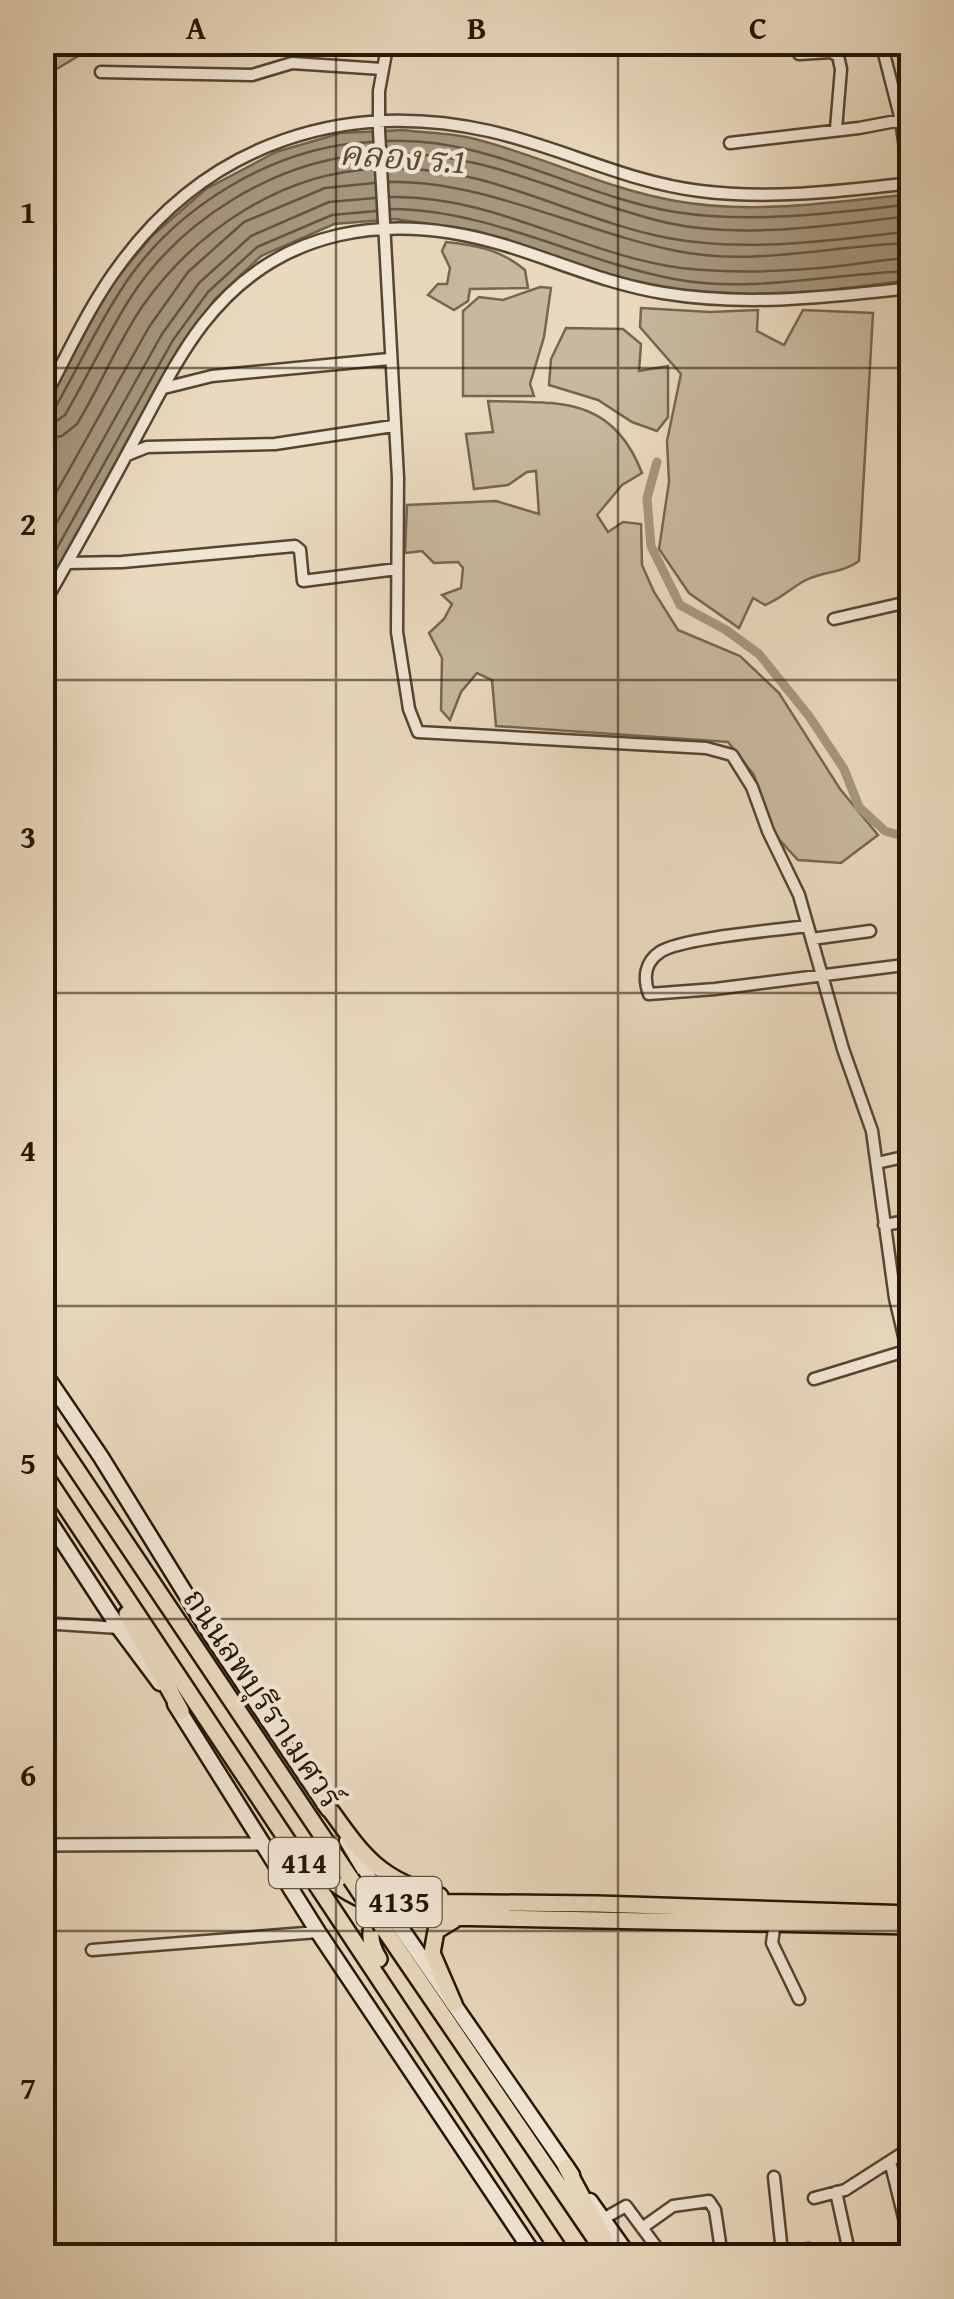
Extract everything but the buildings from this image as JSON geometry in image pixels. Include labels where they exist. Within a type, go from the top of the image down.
[{"type":"main road","name":"414","points":[[42,1370],[211,1635],[323,1800],[387,1908],[629,2256]]},
{"type":"main road","name":"ถนนลพบุรีราเมศวร์","points":[[42,1418],[382,1926],[610,2256]]},
{"type":"main road","name":"ถนนลพบุรีราเมศวร์","points":[[42,1471],[563,2256]]},
{"type":"main road","name":"414","points":[[42,1510],[118,1628],[181,1711],[318,1932],[535,2256]]},
{"type":"main road","points":[[75,1520],[181,1711]]},
{"type":"main road","points":[[323,1800],[371,1862],[408,1888],[462,1909],[436,1931],[432,1953],[454,2004]]},
{"type":"main road","name":"4135","points":[[289,1840],[332,1884],[348,1894],[387,1908],[442,1918],[462,1909],[912,1914]]},
{"type":"main road","name":"4135","points":[[387,1908],[370,1933],[371,1945],[440,2069]]},
{"type":"main road","name":"4135","points":[[462,1909],[912,1926]]},
{"type":"main road","points":[[566,2166],[610,2256]]},
{"type":"street","points":[[388,42],[382,69],[379,126],[398,478],[398,632],[409,709],[418,732],[706,748],[732,755],[752,787],[768,831],[800,894],[872,1131],[895,1298],[912,1370]]},
{"type":"street","points":[[42,402],[120,264],[172,205],[230,163],[260,149],[308,132],[434,123],[486,130],[622,174],[698,191],[795,194],[911,183],[906,119],[880,42]]},
{"type":"street","points":[[799,54],[831,52],[838,56],[841,68],[836,128]]},
{"type":"street","points":[[100,72],[252,74],[292,63],[382,69]]},
{"type":"street","points":[[730,143],[906,119]]},
{"type":"street","points":[[42,607],[203,324],[246,277],[265,264],[323,238],[383,228],[478,238],[629,286],[729,302],[787,301],[912,288]]},
{"type":"street","points":[[164,388],[212,376],[389,358]]},
{"type":"street","points":[[127,455],[148,446],[275,444],[393,426]]},
{"type":"street","points":[[67,564],[295,546],[300,550],[303,581],[397,569]]},
{"type":"street","points":[[834,619],[912,600]]},
{"type":"street","points":[[808,926],[662,950],[647,965],[645,984],[649,994],[729,988],[912,964]]},
{"type":"street","points":[[812,938],[870,930]]},
{"type":"street","points":[[877,1162],[912,1155]]},
{"type":"street","points":[[884,1226],[912,1220]]},
{"type":"street","points":[[895,1298],[912,1294]]},
{"type":"street","points":[[814,1379],[905,1351]]},
{"type":"street","points":[[42,1622],[118,1628]]},
{"type":"street","points":[[42,1845],[262,1844]]},
{"type":"street","points":[[775,1922],[772,1943],[799,1999]]},
{"type":"street","points":[[92,1950],[318,1932]]},
{"type":"street","points":[[814,2198],[836,2192],[912,2146]]},
{"type":"street","points":[[890,2160],[907,2215],[912,2250]]},
{"type":"street","points":[[774,2177],[782,2252]]},
{"type":"street","points":[[836,2192],[850,2256]]},
{"type":"street","points":[[642,2228],[673,2206],[709,2201],[715,2210],[722,2256]]},
{"type":"street","points":[[603,2218],[626,2206],[663,2256]]},
{"type":"street","points":[[742,2256],[809,2249]]},
{"type":"shaded area","points":[[43,42],[100,42],[100,43],[43,77]]},
{"type":"shaded area","points":[[446,242],[478,247],[507,258],[525,270],[528,288],[470,289],[468,301],[454,310],[428,295],[438,284],[447,284],[450,268],[442,251]]},
{"type":"shaded area","points":[[540,287],[551,288],[544,337],[530,384],[534,396],[463,396],[463,311],[479,297],[503,300]]},
{"type":"shaded area","points":[[641,308],[758,310],[757,331],[784,345],[803,310],[873,313],[859,561],[806,580],[765,605],[753,598],[739,628],[689,593],[659,549],[669,482],[667,441],[681,374],[640,327]]},
{"type":"shaded area","points":[[566,328],[623,329],[641,344],[639,371],[668,366],[668,417],[657,431],[632,422],[598,400],[549,385],[551,359]]},
{"type":"shaded area","points":[[488,401],[580,408],[615,429],[642,473],[622,485],[597,515],[608,532],[623,522],[641,524],[642,565],[678,630],[740,656],[779,693],[840,789],[878,835],[841,863],[798,860],[775,835],[754,775],[728,742],[496,726],[492,680],[477,673],[461,692],[450,720],[441,710],[442,658],[429,633],[444,619],[452,604],[442,595],[461,588],[463,568],[458,562],[434,563],[422,551],[405,553],[407,505],[496,501],[539,514],[536,471],[527,472],[508,485],[474,489],[466,434],[493,432]]},
{"type":"water","name":"คลอง ร.1","points":[[403,130],[471,138],[650,196],[705,205],[794,206],[911,194],[911,280],[822,291],[750,294],[677,290],[601,273],[477,231],[395,219],[334,224],[261,256],[215,299],[181,345],[43,596],[43,409],[112,284],[153,235],[206,189],[276,152],[341,133]]},
{"type":"waterway","points":[[657,462],[647,498],[651,546],[680,605],[726,630],[759,654],[809,716],[844,769],[859,807],[885,831],[899,835],[912,831]]}]
